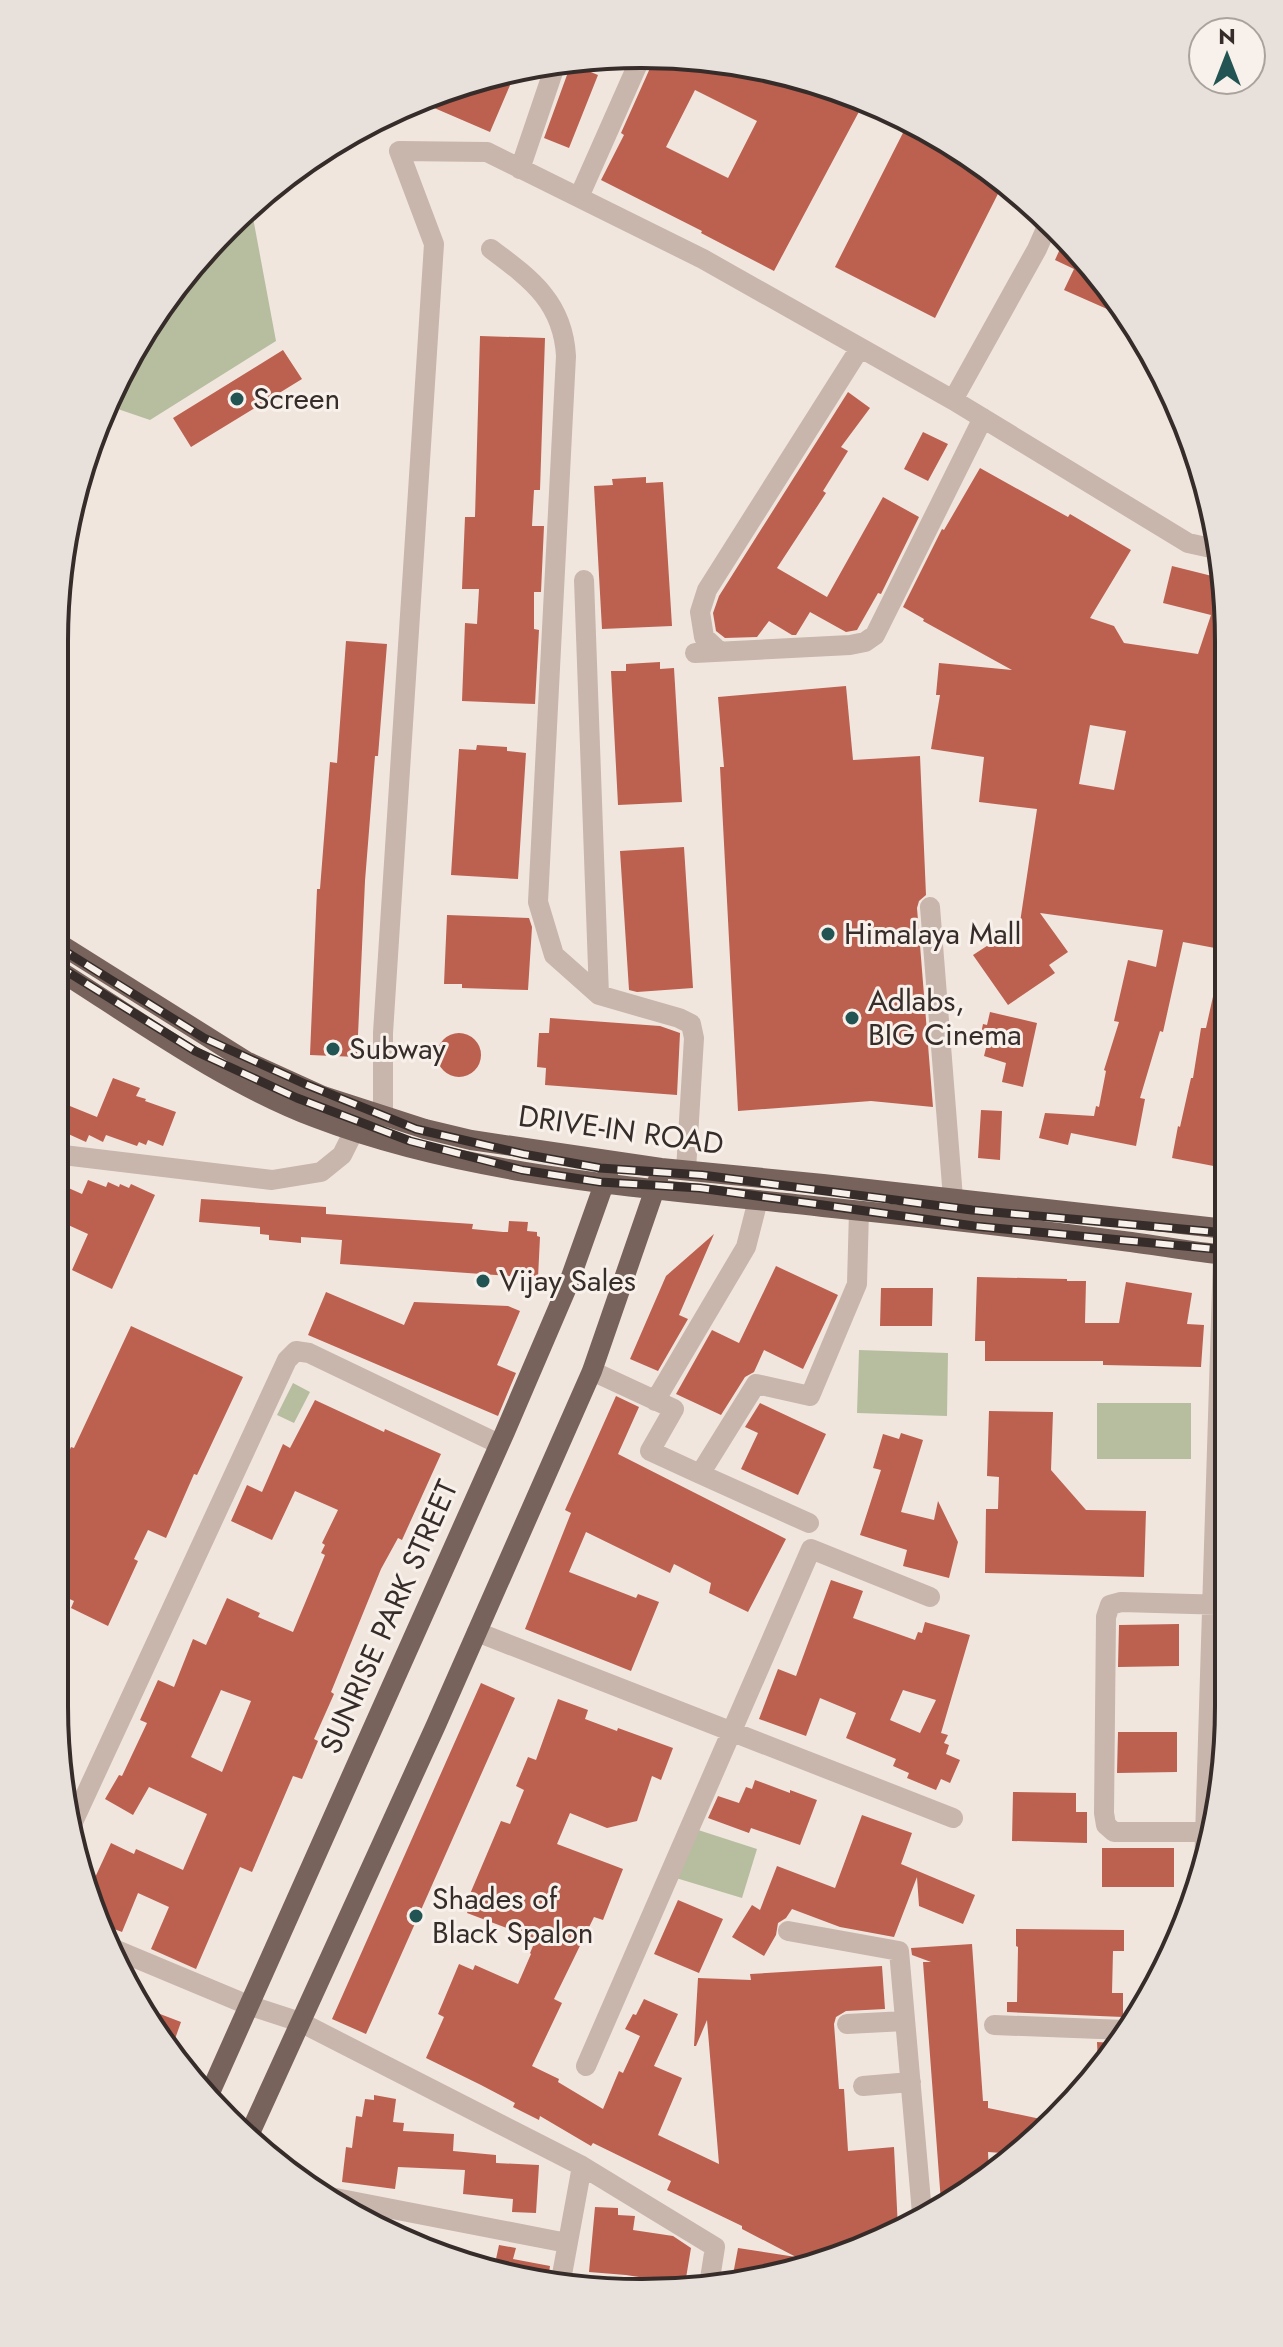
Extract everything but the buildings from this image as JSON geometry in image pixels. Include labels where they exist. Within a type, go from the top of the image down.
[{"type":"main road","name":"DRIVE-IN ROAD","points":[[68,949],[246,1061],[323,1096],[383,1117],[471,1140],[661,1168],[1215,1228]]},
{"type":"main road","name":"DRIVE-IN ROAD","points":[[68,976],[235,1081],[314,1117],[354,1131],[467,1162],[655,1190],[1121,1240],[1215,1254]]},
{"type":"main road","name":"SUNRISE PARK STREET","points":[[213,2087],[568,1285],[613,1160]]},
{"type":"main road","points":[[253,2127],[592,1371],[661,1168]]},
{"type":"street","points":[[579,197],[636,68]]},
{"type":"street","points":[[520,169],[550,76]]},
{"type":"street","points":[[383,1117],[383,1033],[434,244],[399,151],[487,152],[579,197],[703,259],[953,400],[1188,543],[1207,547]]},
{"type":"street","points":[[953,400],[1044,233]]},
{"type":"street","points":[[491,249],[529,277],[555,312],[564,335],[566,356],[538,902],[554,955],[599,995],[691,1024],[694,1038],[686,1170]]},
{"type":"street","points":[[719,651],[704,637],[700,612],[707,590],[860,348]]},
{"type":"street","points":[[695,653],[850,645],[865,642],[875,635],[983,418]]},
{"type":"street","points":[[584,580],[599,995]]},
{"type":"street","points":[[930,907],[953,1198]]},
{"type":"street","points":[[68,1156],[272,1180],[321,1172],[342,1155],[354,1131]]},
{"type":"street","points":[[655,1401],[746,1247],[758,1200]]},
{"type":"street","points":[[700,1474],[756,1384],[810,1396],[857,1284],[859,1211]]},
{"type":"street","points":[[78,1811],[287,1360],[296,1351],[309,1353],[499,1444]]},
{"type":"street","points":[[592,1371],[674,1409],[650,1451],[809,1523]]},
{"type":"street","points":[[586,2066],[811,1549],[930,1597]]},
{"type":"street","points":[[1200,1832],[1114,1832],[1106,1825],[1106,1617],[1110,1605],[1121,1602],[1215,1605]]},
{"type":"street","points":[[477,1632],[953,1818]]},
{"type":"street","points":[[1209,1788],[1215,1686]]},
{"type":"street","points":[[788,1931],[899,1951],[921,2206]]},
{"type":"street","points":[[125,1953],[248,2005],[300,2022],[582,2166],[715,2247],[711,2275]]},
{"type":"street","points":[[847,2024],[905,2021]]},
{"type":"street","points":[[994,2025],[1114,2030]]},
{"type":"street","points":[[863,2086],[911,2082]]},
{"type":"street","points":[[562,2273],[582,2166]]},
{"type":"street","points":[[354,2202],[567,2243]]},
{"type":"green space","points":[[253,219],[276,341],[150,420],[118,409],[127,388],[187,292],[210,263]]},
{"type":"green space","points":[[859,1350],[948,1353],[947,1416],[857,1413]]},
{"type":"green space","points":[[293,1383],[310,1392],[294,1423],[277,1415]]},
{"type":"green space","points":[[1097,1403],[1191,1403],[1191,1459],[1097,1459]]},
{"type":"green space","points":[[692,1828],[757,1849],[742,1898],[676,1878]]},
{"type":"railway","points":[[68,953],[204,1038],[305,1084],[416,1129],[600,1168],[702,1175],[972,1210],[1215,1232]]},
{"type":"railway","points":[[68,972],[195,1051],[297,1098],[410,1141],[522,1170],[600,1182],[700,1188],[974,1226],[1215,1249]]},
{"type":"place","name":"Screen","points":[[237,399]]},
{"type":"place","name":"Himalaya Mall","points":[[828,934]]},
{"type":"place","name":"Adlabs, BIG Cinema","points":[[852,1018]]},
{"type":"place","name":"Subway","points":[[333,1049]]},
{"type":"place","name":"Vijay Sales","points":[[483,1281]]},
{"type":"place","name":"Shades of Black Spalon","points":[[416,1916]]}]
